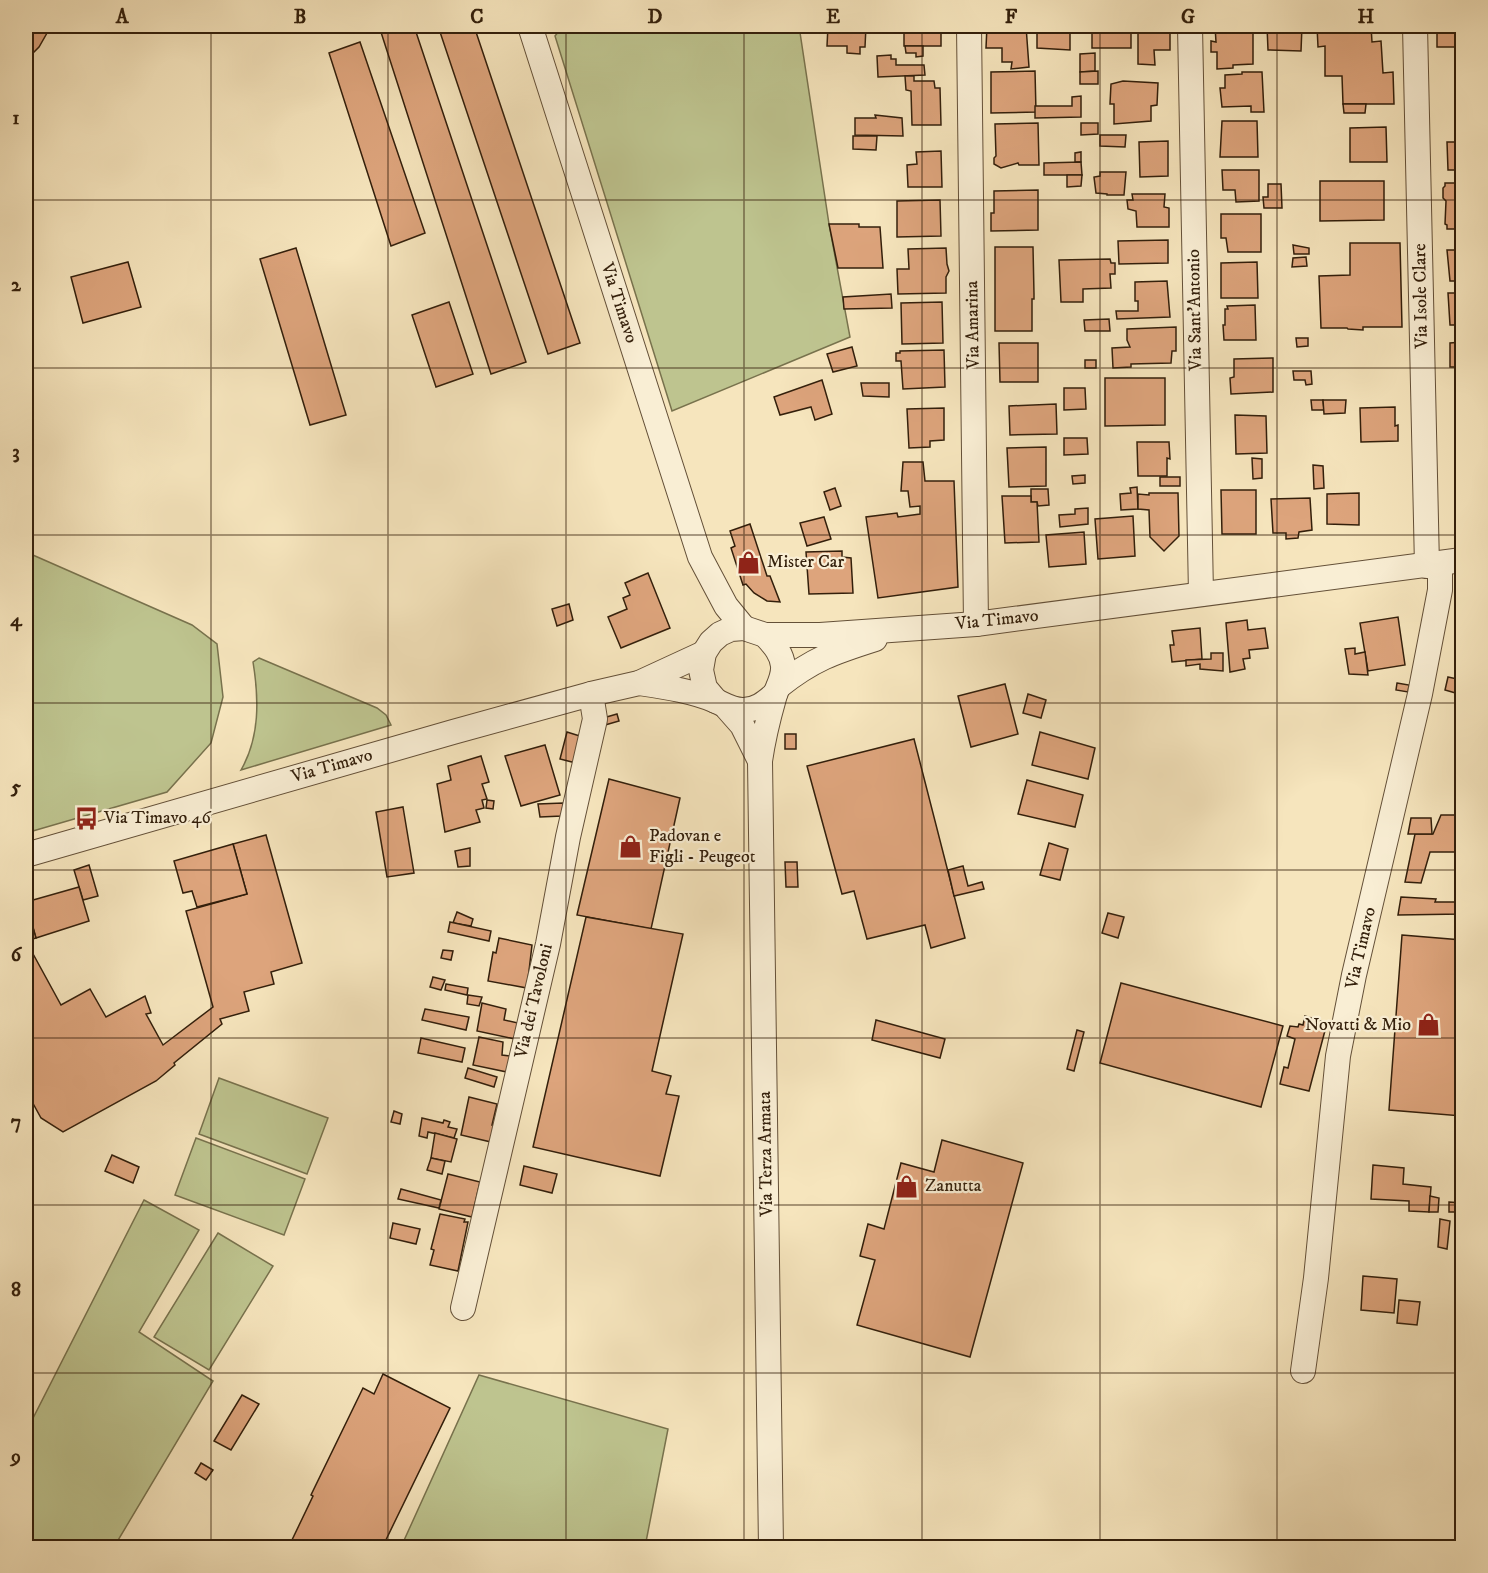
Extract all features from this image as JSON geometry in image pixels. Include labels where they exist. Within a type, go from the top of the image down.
[{"type":"street","name":"Via Timavo","points":[[530,26],[700,557],[712,580]]},
{"type":"street","name":"Via Amarina","points":[[969,26],[976,624]]},
{"type":"street","name":"Via Sant'Antonio","points":[[1190,26],[1200,594]]},
{"type":"street","name":"Via Isole Clare","points":[[1415,26],[1443,564]]},
{"type":"street","name":"Via Timavo","points":[[26,855],[278,781],[591,694],[639,683],[707,648],[720,634],[731,629],[820,634],[976,624],[1443,564],[1420,694],[1354,975],[1338,1056],[1316,1278],[1303,1371]]},
{"type":"street","points":[[712,580],[726,606],[778,649],[783,667],[777,690]]},
{"type":"street","points":[[712,580],[707,648],[701,670],[705,688],[722,704]]},
{"type":"street","name":"Via Timavo","points":[[639,683],[666,687],[740,710],[753,709],[765,703],[800,670],[824,656],[911,628]]},
{"type":"street","name":"Via Terza Armata","points":[[771,1548],[760,761],[765,727],[777,690]]},
{"type":"street","name":"Via dei Tavoloni","points":[[464,1308],[545,955],[568,837],[596,718],[591,694]]},
{"type":"street","name":"Via Terza Armata","points":[[722,704],[742,725],[760,761]]},
{"type":"green space","points":[[563,26],[799,26],[829,224],[850,337],[672,411],[555,36]]},
{"type":"green space","points":[[26,552],[192,625],[217,644],[223,697],[211,743],[167,792],[26,833]]},
{"type":"green space","points":[[259,658],[377,708],[386,715],[391,725],[241,770],[255,731],[257,704],[253,662]]},
{"type":"green space","points":[[219,1078],[328,1118],[307,1174],[199,1134]]},
{"type":"green space","points":[[196,1138],[305,1179],[284,1235],[175,1195]]},
{"type":"green space","points":[[144,1200],[199,1230],[139,1332],[213,1381],[114,1547],[26,1547],[26,1432]]},
{"type":"green space","points":[[218,1233],[273,1266],[209,1370],[154,1337]]},
{"type":"green space","points":[[479,1375],[668,1429],[645,1547],[401,1547]]},
{"type":"building","points":[[26,26],[51,26],[39,47],[26,60]]},
{"type":"building","points":[[379,26],[414,26],[526,362],[491,374]]},
{"type":"building","points":[[438,26],[474,26],[580,343],[548,354]]},
{"type":"building","points":[[828,26],[866,26],[865,47],[860,47],[860,54],[847,53],[847,46],[827,46]]},
{"type":"building","points":[[904,26],[941,26],[941,46],[904,46]]},
{"type":"building","points":[[987,26],[1026,26],[1029,67],[1011,69],[1012,62],[1002,62],[1002,48],[986,48]]},
{"type":"building","points":[[1037,26],[1070,26],[1070,50],[1037,48]]},
{"type":"building","points":[[1092,26],[1131,26],[1131,48],[1092,48]]},
{"type":"building","points":[[1138,26],[1166,26],[1166,32],[1170,33],[1170,50],[1154,50],[1155,65],[1138,64]]},
{"type":"building","points":[[1215,26],[1244,26],[1245,31],[1253,31],[1253,64],[1217,69],[1217,52],[1211,52],[1211,41],[1216,42]]},
{"type":"building","points":[[1267,26],[1302,26],[1301,51],[1268,50]]},
{"type":"building","points":[[1317,26],[1371,26],[1372,42],[1381,41],[1383,73],[1393,72],[1394,104],[1343,104],[1342,76],[1325,76],[1325,46],[1318,47]]},
{"type":"building","points":[[1437,26],[1462,26],[1462,47],[1437,47]]},
{"type":"building","points":[[360,42],[425,233],[391,246],[329,53]]},
{"type":"building","points":[[905,46],[923,46],[923,56],[916,57],[916,53],[906,53]]},
{"type":"building","points":[[1095,53],[1095,71],[1080,72],[1080,54]]},
{"type":"building","points":[[891,55],[891,59],[896,59],[896,65],[924,65],[925,75],[878,77],[877,56]]},
{"type":"building","points":[[1035,71],[1036,112],[991,113],[991,72]]},
{"type":"building","points":[[1098,71],[1098,84],[1080,84],[1080,72]]},
{"type":"building","points":[[1242,72],[1262,72],[1264,112],[1251,112],[1251,106],[1222,107],[1220,88],[1225,88],[1225,75],[1242,74]]},
{"type":"building","points":[[905,76],[914,76],[914,81],[934,81],[935,88],[940,88],[941,125],[912,125],[911,91],[906,90]]},
{"type":"building","points":[[1123,81],[1158,83],[1157,105],[1151,106],[1151,121],[1114,124],[1114,104],[1110,104],[1111,84]]},
{"type":"building","points":[[1081,96],[1081,117],[1035,118],[1035,106],[1072,106],[1072,97]]},
{"type":"building","points":[[1343,104],[1366,104],[1365,113],[1344,113]]},
{"type":"building","points":[[875,115],[902,118],[903,136],[855,135],[855,118],[876,118]]},
{"type":"building","points":[[1222,121],[1257,121],[1258,157],[1220,157]]},
{"type":"building","points":[[1038,123],[1039,165],[1019,165],[1018,163],[1001,168],[994,164],[995,124]]},
{"type":"building","points":[[1081,123],[1098,123],[1098,134],[1081,135]]},
{"type":"building","points":[[1386,127],[1387,162],[1350,162],[1350,128]]},
{"type":"building","points":[[1100,135],[1126,135],[1125,147],[1100,146]]},
{"type":"building","points":[[853,136],[877,136],[876,150],[853,149]]},
{"type":"building","points":[[1168,141],[1168,176],[1140,177],[1139,142]]},
{"type":"building","points":[[1447,142],[1462,142],[1462,170],[1448,170]]},
{"type":"building","points":[[941,151],[942,187],[908,187],[907,165],[917,164],[916,152]]},
{"type":"building","points":[[1081,152],[1081,162],[1075,162],[1075,153]]},
{"type":"building","points":[[1081,162],[1082,175],[1044,175],[1044,163]]},
{"type":"building","points":[[1222,170],[1259,170],[1259,201],[1236,202],[1235,190],[1223,190]]},
{"type":"building","points":[[1100,172],[1126,172],[1124,195],[1096,193],[1094,177],[1100,176]]},
{"type":"building","points":[[1067,175],[1082,175],[1081,186],[1067,187]]},
{"type":"building","points":[[1320,181],[1384,181],[1384,220],[1320,221]]},
{"type":"building","points":[[1445,183],[1462,183],[1462,229],[1447,229],[1445,224],[1446,201],[1443,198],[1443,188]]},
{"type":"building","points":[[1268,184],[1281,184],[1282,208],[1264,208],[1263,197],[1268,197]]},
{"type":"building","points":[[1038,190],[1038,230],[991,231],[994,191]]},
{"type":"building","points":[[1132,194],[1165,194],[1164,207],[1169,208],[1169,227],[1137,227],[1136,211],[1128,209],[1127,200],[1133,200]]},
{"type":"building","points":[[940,200],[941,236],[897,237],[897,201]]},
{"type":"building","points":[[1221,214],[1261,214],[1261,252],[1228,252],[1226,238],[1221,238]]},
{"type":"building","points":[[829,224],[880,227],[883,268],[838,268]]},
{"type":"building","points":[[1168,240],[1168,263],[1119,264],[1118,241]]},
{"type":"building","points":[[1350,243],[1400,243],[1402,327],[1363,327],[1363,330],[1321,328],[1319,276],[1350,275]]},
{"type":"building","points":[[1293,245],[1309,248],[1309,254],[1294,254]]},
{"type":"building","points":[[995,247],[1033,247],[1032,331],[995,331]]},
{"type":"building","points":[[296,248],[346,415],[310,425],[260,259]]},
{"type":"building","points":[[946,248],[949,271],[946,277],[946,293],[898,294],[897,269],[909,269],[908,249]]},
{"type":"building","points":[[1447,250],[1462,250],[1462,281],[1450,281]]},
{"type":"building","points":[[1306,257],[1307,266],[1292,267],[1293,258]]},
{"type":"building","points":[[1110,259],[1111,263],[1115,263],[1115,274],[1110,274],[1111,288],[1083,289],[1083,302],[1061,302],[1059,260]]},
{"type":"building","points":[[128,262],[141,307],[83,323],[71,277]]},
{"type":"building","points":[[1257,262],[1258,298],[1221,298],[1221,263]]},
{"type":"building","points":[[1167,281],[1170,317],[1117,319],[1116,311],[1138,311],[1138,301],[1135,301],[1135,282]]},
{"type":"building","points":[[1448,293],[1462,293],[1462,325],[1450,325]]},
{"type":"building","points":[[891,294],[892,308],[844,309],[843,297]]},
{"type":"building","points":[[449,302],[473,374],[436,387],[412,315]]},
{"type":"building","points":[[942,302],[943,343],[902,344],[901,303]]},
{"type":"building","points":[[1255,305],[1256,340],[1224,340],[1223,325],[1225,325],[1227,306]]},
{"type":"building","points":[[1109,319],[1110,331],[1085,331],[1084,320]]},
{"type":"building","points":[[1176,327],[1176,351],[1172,351],[1171,363],[1131,364],[1131,367],[1113,368],[1112,348],[1130,347],[1127,340],[1127,329]]},
{"type":"building","points":[[1296,338],[1308,338],[1308,346],[1297,347]]},
{"type":"building","points":[[1462,342],[1462,367],[1450,367],[1450,343]]},
{"type":"building","points":[[999,343],[1038,343],[1038,382],[1000,382]]},
{"type":"building","points":[[852,347],[857,366],[833,372],[827,354]]},
{"type":"building","points":[[944,350],[945,387],[903,389],[901,361],[896,361],[896,353]]},
{"type":"building","points":[[1273,358],[1273,392],[1231,394],[1230,378],[1234,377],[1234,359]]},
{"type":"building","points":[[1085,360],[1096,360],[1096,368],[1085,368]]},
{"type":"building","points":[[1293,371],[1311,371],[1312,384],[1306,385],[1305,380],[1294,380]]},
{"type":"building","points":[[1105,378],[1165,378],[1165,425],[1105,426]]},
{"type":"building","points":[[822,380],[832,414],[815,420],[811,407],[780,415],[774,397]]},
{"type":"building","points":[[861,383],[889,383],[889,397],[863,396]]},
{"type":"building","points":[[1064,388],[1085,388],[1086,409],[1064,410]]},
{"type":"building","points":[[1311,400],[1323,400],[1324,410],[1312,410]]},
{"type":"building","points":[[1323,400],[1346,400],[1345,413],[1324,414]]},
{"type":"building","points":[[1056,404],[1057,434],[1010,435],[1009,406]]},
{"type":"building","points":[[1395,407],[1398,441],[1361,442],[1360,408]]},
{"type":"building","points":[[944,408],[944,440],[930,441],[930,447],[909,448],[907,409]]},
{"type":"building","points":[[1235,415],[1266,416],[1267,453],[1236,454]]},
{"type":"building","points":[[1064,438],[1087,438],[1088,454],[1064,455]]},
{"type":"building","points":[[1137,442],[1169,442],[1170,459],[1167,458],[1167,476],[1138,476]]},
{"type":"building","points":[[1046,447],[1046,486],[1009,487],[1007,448]]},
{"type":"building","points":[[1252,458],[1262,459],[1262,478],[1253,479]]},
{"type":"building","points":[[903,462],[923,462],[925,481],[954,481],[958,587],[878,598],[866,517],[897,513],[898,517],[920,514],[920,506],[910,507],[908,491],[901,491]]},
{"type":"building","points":[[1313,465],[1323,466],[1324,488],[1314,489]]},
{"type":"building","points":[[1085,475],[1085,483],[1073,484],[1072,476]]},
{"type":"building","points":[[1160,477],[1180,477],[1180,486],[1160,486]]},
{"type":"building","points":[[1137,487],[1138,509],[1121,510],[1120,494],[1131,493],[1130,488]]},
{"type":"building","points":[[835,488],[841,506],[830,510],[824,492]]},
{"type":"building","points":[[1031,489],[1048,489],[1049,505],[1038,506],[1037,502],[1031,502]]},
{"type":"building","points":[[1221,490],[1256,490],[1256,534],[1222,534]]},
{"type":"building","points":[[1149,493],[1178,493],[1179,536],[1164,551],[1150,537],[1149,510],[1138,509],[1138,494],[1149,495]]},
{"type":"building","points":[[1359,493],[1359,525],[1327,524],[1327,494]]},
{"type":"building","points":[[1002,496],[1031,496],[1031,502],[1037,502],[1039,542],[1005,543]]},
{"type":"building","points":[[1310,498],[1312,530],[1299,532],[1298,538],[1286,539],[1286,533],[1273,533],[1271,499]]},
{"type":"building","points":[[1088,508],[1088,524],[1060,527],[1059,515],[1075,514],[1075,509]]},
{"type":"building","points":[[1133,516],[1135,556],[1098,559],[1095,519]]},
{"type":"building","points":[[824,517],[831,539],[807,546],[800,523]]},
{"type":"building","name":"Mister Car","points":[[750,524],[767,576],[770,576],[780,602],[767,601],[754,593],[746,584],[743,585],[731,548],[735,546],[730,531]]},
{"type":"building","points":[[1084,532],[1086,564],[1049,567],[1046,535]]},
{"type":"building","points":[[842,551],[842,557],[851,558],[853,593],[809,594],[806,552]]},
{"type":"building","points":[[648,573],[670,628],[621,648],[608,617],[627,609],[623,598],[630,595],[625,583]]},
{"type":"building","points":[[569,604],[573,620],[557,626],[552,609]]},
{"type":"building","points":[[1398,617],[1405,665],[1368,671],[1360,623]]},
{"type":"building","points":[[1247,620],[1248,630],[1265,628],[1268,648],[1249,650],[1250,658],[1243,659],[1245,669],[1230,672],[1226,623]]},
{"type":"building","points":[[1200,628],[1202,659],[1172,662],[1170,645],[1174,645],[1172,631]]},
{"type":"building","points":[[1355,648],[1355,654],[1365,652],[1368,675],[1349,674],[1345,649]]},
{"type":"building","points":[[1211,653],[1223,653],[1223,671],[1200,669],[1200,664],[1186,666],[1186,660],[1211,659]]},
{"type":"building","points":[[1448,677],[1462,680],[1459,694],[1445,690]]},
{"type":"building","points":[[1397,683],[1409,685],[1408,692],[1396,690]]},
{"type":"building","points":[[1005,684],[1018,734],[971,747],[958,696]]},
{"type":"building","points":[[1028,694],[1046,700],[1041,718],[1023,713]]},
{"type":"building","points":[[617,714],[619,721],[605,725],[603,718]]},
{"type":"building","points":[[567,732],[583,737],[576,763],[560,759]]},
{"type":"building","points":[[1040,732],[1095,748],[1088,779],[1032,765]]},
{"type":"building","points":[[785,734],[796,734],[796,749],[785,749]]},
{"type":"building","points":[[914,739],[965,938],[931,948],[925,925],[867,939],[854,891],[842,894],[807,766]]},
{"type":"building","points":[[545,745],[560,795],[521,806],[505,756]]},
{"type":"building","points":[[481,756],[489,782],[482,784],[487,799],[482,800],[484,808],[476,810],[480,822],[445,832],[437,784],[451,780],[448,766]]},
{"type":"building","name":"Padovan e Figli - Peugeot","points":[[609,779],[680,798],[651,929],[577,915]]},
{"type":"building","points":[[1027,780],[1083,795],[1075,827],[1018,814]]},
{"type":"building","points":[[487,800],[494,801],[493,809],[486,808]]},
{"type":"building","points":[[563,803],[562,816],[540,817],[538,804]]},
{"type":"building","points":[[403,807],[414,873],[387,877],[376,812]]},
{"type":"building","points":[[1441,815],[1462,815],[1462,852],[1430,852],[1421,883],[1405,882],[1415,834],[1433,834]]},
{"type":"building","points":[[1411,818],[1431,818],[1432,834],[1408,834]]},
{"type":"building","points":[[266,835],[302,963],[271,972],[274,984],[244,992],[249,1011],[220,1019],[222,1024],[174,1063],[175,1065],[156,1081],[63,1132],[41,1118],[30,1098],[26,1100],[26,941],[61,1005],[90,989],[106,1017],[145,996],[151,1013],[146,1014],[163,1045],[213,1007],[186,911],[247,894],[233,844]]},
{"type":"building","points":[[1049,843],[1068,849],[1060,880],[1040,875]]},
{"type":"building","points":[[233,844],[247,894],[197,907],[192,891],[183,893],[174,861]]},
{"type":"building","points":[[470,848],[470,866],[458,867],[455,851]]},
{"type":"building","points":[[785,862],[797,862],[798,887],[786,887]]},
{"type":"building","points":[[89,865],[98,896],[83,900],[74,870]]},
{"type":"building","points":[[963,866],[968,886],[982,882],[984,889],[954,896],[948,870]]},
{"type":"building","points":[[79,887],[89,921],[36,938],[26,902]]},
{"type":"building","points":[[1401,897],[1436,899],[1435,902],[1462,902],[1462,914],[1398,915]]},
{"type":"building","points":[[26,905],[36,938],[26,941]]},
{"type":"building","points":[[457,912],[473,919],[471,926],[453,923]]},
{"type":"building","points":[[1108,913],[1124,917],[1118,938],[1102,933]]},
{"type":"building","points":[[586,917],[683,934],[652,1071],[671,1076],[666,1094],[679,1096],[660,1176],[533,1147]]},
{"type":"building","points":[[450,922],[491,931],[489,941],[448,932]]},
{"type":"building","name":"Novatti & Mio","points":[[1402,935],[1462,940],[1462,1116],[1389,1110]]},
{"type":"building","points":[[499,938],[532,945],[527,988],[488,981],[493,952],[496,953]]},
{"type":"building","points":[[443,950],[453,951],[451,960],[441,958]]},
{"type":"building","points":[[433,977],[445,980],[441,990],[430,987]]},
{"type":"building","points":[[1121,983],[1283,1026],[1261,1107],[1100,1063]]},
{"type":"building","points":[[446,984],[468,988],[467,995],[445,990]]},
{"type":"building","points":[[468,995],[482,997],[479,1006],[467,1004]]},
{"type":"building","points":[[482,1003],[506,1009],[504,1020],[518,1023],[515,1039],[477,1031]]},
{"type":"building","points":[[425,1009],[469,1017],[466,1030],[422,1020]]},
{"type":"building","points":[[1305,1016],[1327,1023],[1309,1091],[1280,1084],[1284,1067],[1288,1068],[1295,1039],[1287,1036],[1290,1026],[1303,1025]]},
{"type":"building","points":[[876,1020],[945,1039],[940,1058],[872,1040]]},
{"type":"building","points":[[1077,1030],[1084,1032],[1074,1071],[1067,1069]]},
{"type":"building","points":[[479,1037],[503,1042],[502,1055],[510,1056],[507,1072],[473,1065]]},
{"type":"building","points":[[421,1038],[465,1048],[462,1062],[418,1053]]},
{"type":"building","points":[[468,1068],[497,1077],[494,1087],[465,1078]]},
{"type":"building","points":[[469,1097],[497,1104],[491,1142],[461,1135]]},
{"type":"building","points":[[394,1111],[402,1114],[400,1124],[391,1122]]},
{"type":"building","points":[[422,1118],[443,1123],[444,1120],[450,1122],[448,1127],[457,1129],[454,1138],[428,1132],[427,1138],[419,1136]]},
{"type":"building","points":[[435,1133],[457,1139],[451,1162],[431,1158]]},
{"type":"building","points":[[942,1140],[1023,1163],[970,1357],[857,1325],[875,1260],[860,1256],[868,1224],[884,1229],[901,1163],[934,1172]]},
{"type":"building","points":[[112,1155],[139,1167],[133,1183],[105,1171]]},
{"type":"building","points":[[431,1158],[445,1161],[442,1174],[427,1170]]},
{"type":"building","points":[[1373,1165],[1404,1168],[1403,1184],[1431,1187],[1429,1212],[1409,1211],[1409,1201],[1371,1199]]},
{"type":"building","points":[[524,1166],[557,1174],[552,1193],[520,1185]]},
{"type":"building","points":[[448,1174],[480,1182],[472,1217],[439,1209]]},
{"type":"building","points":[[401,1189],[441,1200],[439,1208],[398,1199]]},
{"type":"building","points":[[1430,1196],[1439,1198],[1438,1212],[1429,1212]]},
{"type":"building","points":[[1449,1202],[1462,1203],[1462,1212],[1449,1212]]},
{"type":"building","points":[[440,1214],[465,1219],[464,1222],[468,1222],[458,1271],[430,1265],[434,1250],[431,1249]]},
{"type":"building","points":[[1440,1219],[1450,1221],[1447,1249],[1438,1247]]},
{"type":"building","points":[[393,1223],[420,1229],[416,1244],[390,1238]]},
{"type":"building","points":[[1363,1276],[1397,1279],[1394,1313],[1361,1310]]},
{"type":"building","points":[[1399,1300],[1420,1302],[1417,1325],[1397,1323]]},
{"type":"building","points":[[1459,1328],[1462,1328],[1462,1355],[1456,1355]]},
{"type":"building","points":[[383,1374],[450,1408],[382,1548],[307,1548],[292,1540],[313,1496],[311,1495],[363,1388],[374,1394]]},
{"type":"building","points":[[242,1395],[259,1404],[231,1450],[214,1441]]},
{"type":"building","points":[[201,1463],[213,1470],[206,1480],[195,1473]]},
{"type":"place","name":"Mister Car","points":[[749,562]]},
{"type":"place","name":"Via Timavo 46","points":[[86,818]]},
{"type":"place","name":"Padovan e Figli - Peugeot","points":[[631,846]]},
{"type":"place","name":"Novatti & Mio","points":[[1429,1025]]},
{"type":"place","name":"Zanutta","points":[[907,1186]]}]
